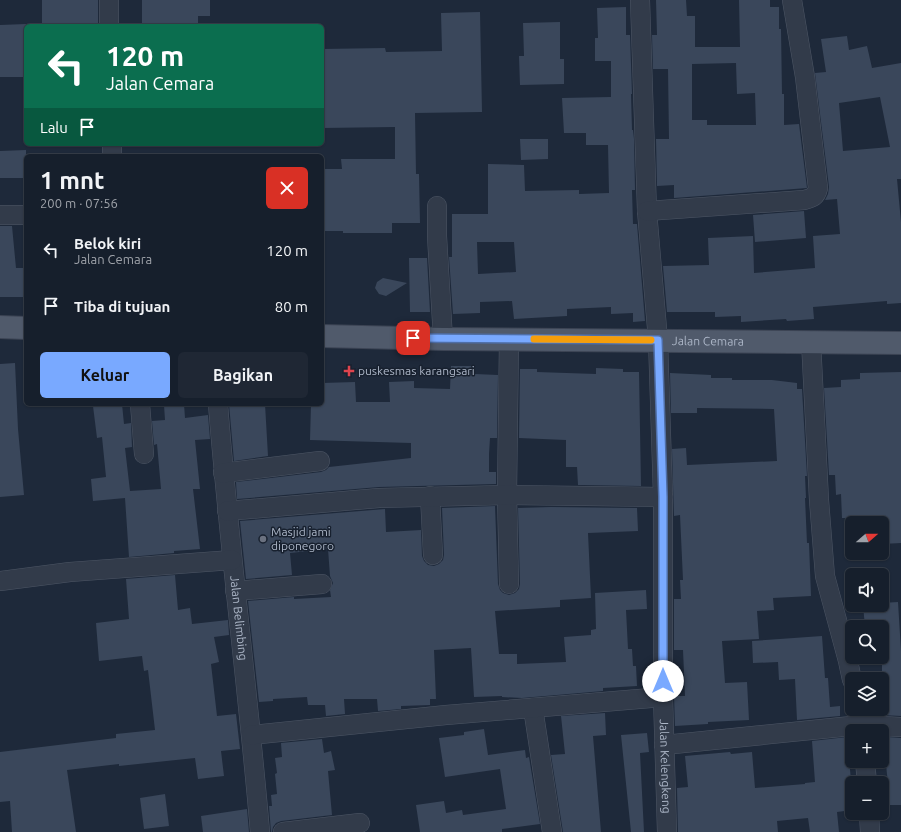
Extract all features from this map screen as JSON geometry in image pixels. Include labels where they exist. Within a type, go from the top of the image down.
[{"type":"main road","points":[[0,327],[24,328]]},
{"type":"main road","name":"Jalan Cemara","points":[[324,336],[443,339],[509,338],[901,342]]},
{"type":"street","points":[[109,0],[109,24]]},
{"type":"street","name":"Jalan Kelengkeng","points":[[640,0],[647,211],[658,340],[663,497],[663,697],[667,832]]},
{"type":"street","points":[[647,211],[804,200],[812,198],[816,195],[818,188],[805,77],[792,0]]},
{"type":"street","points":[[437,206],[437,236],[443,339]]},
{"type":"street","points":[[0,215],[24,215]]},
{"type":"street","points":[[509,338],[507,495],[509,584]]},
{"type":"street","points":[[811,341],[819,500],[825,576],[850,672]]},
{"type":"street","points":[[140,406],[144,454]]},
{"type":"street","name":"Jalan Belimbing","points":[[218,406],[223,473],[252,735],[260,832]]},
{"type":"street","points":[[223,473],[320,461]]},
{"type":"street","points":[[227,511],[379,498],[430,496],[507,495],[663,497]]},
{"type":"street","points":[[430,496],[433,555]]},
{"type":"street","points":[[0,581],[70,572],[232,560]]},
{"type":"street","points":[[235,591],[322,584]]},
{"type":"street","points":[[252,735],[446,715],[663,697]]},
{"type":"street","points":[[533,708],[552,832]]},
{"type":"street","points":[[664,745],[860,722],[901,727]]},
{"type":"street","points":[[869,820],[870,832]]},
{"type":"street","points":[[283,832],[360,823]]},
{"type":"building","points":[[42,0],[98,0],[98,24],[42,24]]},
{"type":"building","points":[[142,0],[210,0],[210,16],[198,16],[198,24],[142,24]]},
{"type":"building","points":[[656,0],[686,0],[687,16],[695,16],[695,47],[740,47],[739,0],[770,0],[770,7],[779,7],[779,29],[781,29],[782,94],[784,94],[784,125],[799,124],[807,188],[674,198],[674,185],[657,186],[656,139],[669,139],[668,69],[653,69],[652,35],[657,35]],"holes":[[[736,63],[737,94],[755,93],[756,125],[707,125],[707,120],[692,120],[692,64]]]},
{"type":"building","points":[[626,7],[626,35],[630,35],[632,130],[634,139],[635,190],[632,190],[633,224],[637,224],[645,321],[633,322],[633,313],[611,314],[611,307],[567,309],[567,316],[514,319],[512,301],[480,302],[480,313],[453,314],[449,257],[452,257],[452,214],[488,214],[488,164],[524,165],[525,191],[579,190],[579,194],[609,193],[608,145],[586,145],[586,133],[564,133],[562,98],[611,97],[611,61],[595,61],[595,38],[598,38],[597,8]],"holes":[[[477,242],[514,242],[516,272],[478,274]]]},
{"type":"building","points":[[480,12],[482,112],[415,113],[416,174],[419,174],[420,223],[392,223],[392,233],[343,233],[343,231],[324,231],[324,169],[342,169],[341,159],[395,159],[395,127],[324,128],[324,49],[385,48],[386,52],[442,51],[441,13]]},
{"type":"building","points":[[560,22],[560,59],[564,59],[564,84],[520,85],[519,56],[524,56],[523,23]]},
{"type":"building","points":[[24,24],[24,77],[0,77],[0,25]]},
{"type":"building","points":[[847,36],[849,50],[867,46],[872,68],[901,63],[901,179],[897,179],[901,222],[901,303],[887,304],[887,301],[813,307],[814,319],[787,321],[786,319],[741,322],[741,316],[715,317],[715,312],[667,312],[663,266],[709,265],[708,238],[753,236],[754,273],[815,268],[813,236],[840,234],[837,199],[825,200],[829,187],[815,73],[826,72],[821,39]],"holes":[[[880,97],[890,147],[843,151],[839,103]]]},
{"type":"building","points":[[520,139],[548,139],[548,159],[521,160]]},
{"type":"building","points":[[26,150],[26,154],[24,154],[24,178],[0,178],[0,151]]},
{"type":"building","points":[[804,211],[806,238],[755,242],[753,215]]},
{"type":"building","points":[[0,226],[12,226],[16,268],[24,268],[24,297],[0,297]]},
{"type":"building","points":[[409,258],[427,258],[430,312],[410,312]]},
{"type":"building","points":[[383,278],[407,283],[386,296],[379,294],[375,288],[377,282]]},
{"type":"building","points":[[15,363],[18,429],[24,495],[0,497],[0,364]]},
{"type":"building","points":[[451,366],[475,366],[475,374],[498,375],[497,438],[490,438],[489,454],[489,472],[496,472],[496,484],[379,487],[237,499],[236,482],[321,472],[329,467],[411,458],[411,443],[310,440],[311,406],[324,406],[324,383],[355,382],[356,402],[390,402],[389,382],[414,381],[414,388],[450,389]]},
{"type":"building","points":[[596,368],[623,369],[623,372],[639,372],[641,486],[578,485],[577,467],[566,467],[566,440],[519,438],[520,369],[537,369],[537,372],[596,374]]},
{"type":"building","points":[[901,372],[901,543],[889,544],[889,516],[845,516],[845,518],[842,518],[841,494],[836,495],[835,475],[829,475],[824,388],[841,387],[841,380],[860,379],[860,373]]},
{"type":"building","points":[[670,373],[711,375],[711,378],[732,378],[732,380],[772,380],[797,383],[797,389],[802,389],[807,476],[805,476],[805,498],[807,543],[809,543],[811,596],[773,598],[774,610],[757,611],[759,639],[722,641],[725,683],[747,682],[749,720],[708,722],[708,724],[675,726],[674,696],[685,696],[683,650],[674,650],[674,599],[681,599],[680,580],[683,580],[680,515],[674,516],[672,449],[686,448],[687,465],[777,461],[774,409],[697,408],[697,413],[671,413]]},
{"type":"building","points":[[93,406],[122,406],[124,424],[131,423],[132,447],[125,448],[130,491],[161,489],[157,444],[154,445],[152,421],[165,420],[164,406],[184,406],[185,418],[208,415],[210,439],[195,440],[200,489],[193,489],[200,549],[129,557],[125,498],[93,501],[91,479],[106,477],[102,437],[97,438]]},
{"type":"building","points":[[229,406],[265,406],[268,456],[234,461]]},
{"type":"building","points":[[495,506],[498,584],[503,593],[509,595],[515,593],[519,589],[520,584],[518,508],[637,508],[638,531],[588,533],[591,598],[560,600],[560,607],[495,611],[499,654],[517,654],[517,664],[566,662],[564,637],[591,635],[591,630],[596,629],[595,593],[646,590],[647,609],[626,610],[628,649],[632,649],[633,666],[636,666],[637,686],[603,688],[603,691],[522,698],[502,696],[474,697],[471,648],[434,650],[436,699],[430,699],[430,705],[401,706],[401,709],[378,711],[377,699],[344,699],[345,714],[326,716],[325,705],[308,705],[307,697],[273,699],[273,701],[259,702],[248,601],[294,597],[294,599],[331,597],[330,590],[333,583],[330,576],[328,549],[290,553],[292,575],[246,579],[240,521],[385,509],[386,532],[421,530],[422,556],[428,565],[434,566],[443,560],[444,555],[442,508]]},
{"type":"building","points":[[175,575],[178,610],[190,608],[192,624],[228,620],[229,635],[214,637],[219,662],[211,664],[217,716],[236,714],[240,749],[221,751],[224,776],[198,779],[195,758],[67,770],[76,832],[12,832],[10,801],[0,802],[0,752],[116,738],[116,734],[155,730],[148,670],[144,671],[142,656],[99,661],[96,623],[129,619],[126,579]]},
{"type":"building","points":[[898,602],[901,651],[901,716],[889,715],[889,672],[882,672],[882,664],[889,664],[889,620],[864,620],[864,612],[889,612],[889,603]]},
{"type":"building","points":[[822,636],[825,678],[828,678],[830,707],[840,706],[840,716],[797,720],[795,679],[779,680],[778,662],[753,663],[752,641]]},
{"type":"building","points":[[605,713],[606,735],[593,736],[601,832],[563,832],[551,755],[565,754],[561,716]]},
{"type":"building","points":[[484,729],[488,755],[525,750],[526,758],[529,757],[540,824],[502,829],[502,832],[420,832],[416,805],[444,801],[446,813],[462,810],[463,815],[506,809],[500,769],[445,777],[439,738],[464,735],[464,732]]},
{"type":"building","points":[[647,733],[649,752],[640,753],[644,832],[631,832],[621,735]]},
{"type":"building","points":[[845,737],[845,768],[850,768],[851,776],[845,776],[845,811],[837,812],[839,832],[810,832],[808,818],[777,821],[778,832],[678,832],[677,788],[688,787],[685,756],[730,752],[731,754],[752,752],[755,788],[805,784],[815,782],[812,741]]},
{"type":"building","points":[[889,737],[901,738],[901,805],[890,805],[889,776],[887,776],[886,768],[889,768]]},
{"type":"building","points":[[322,739],[324,753],[331,751],[335,770],[328,771],[332,815],[281,821],[276,823],[271,832],[269,806],[272,806],[271,795],[277,794],[275,758],[282,757],[281,743]]},
{"type":"building","points":[[165,794],[169,826],[144,829],[140,798]]},
{"type":"building","points":[[247,809],[249,832],[203,832],[201,816]]},
{"type":"slow traffic","points":[[534,339],[651,340]]},
{"type":"place","name":"puskesmas karangsari","points":[[349,371]]},
{"type":"place","name":"Masjid jami diponegoro","points":[[263,539]]},
{"type":"route","points":[[413,338],[658,340],[663,497],[663,681]]}]
